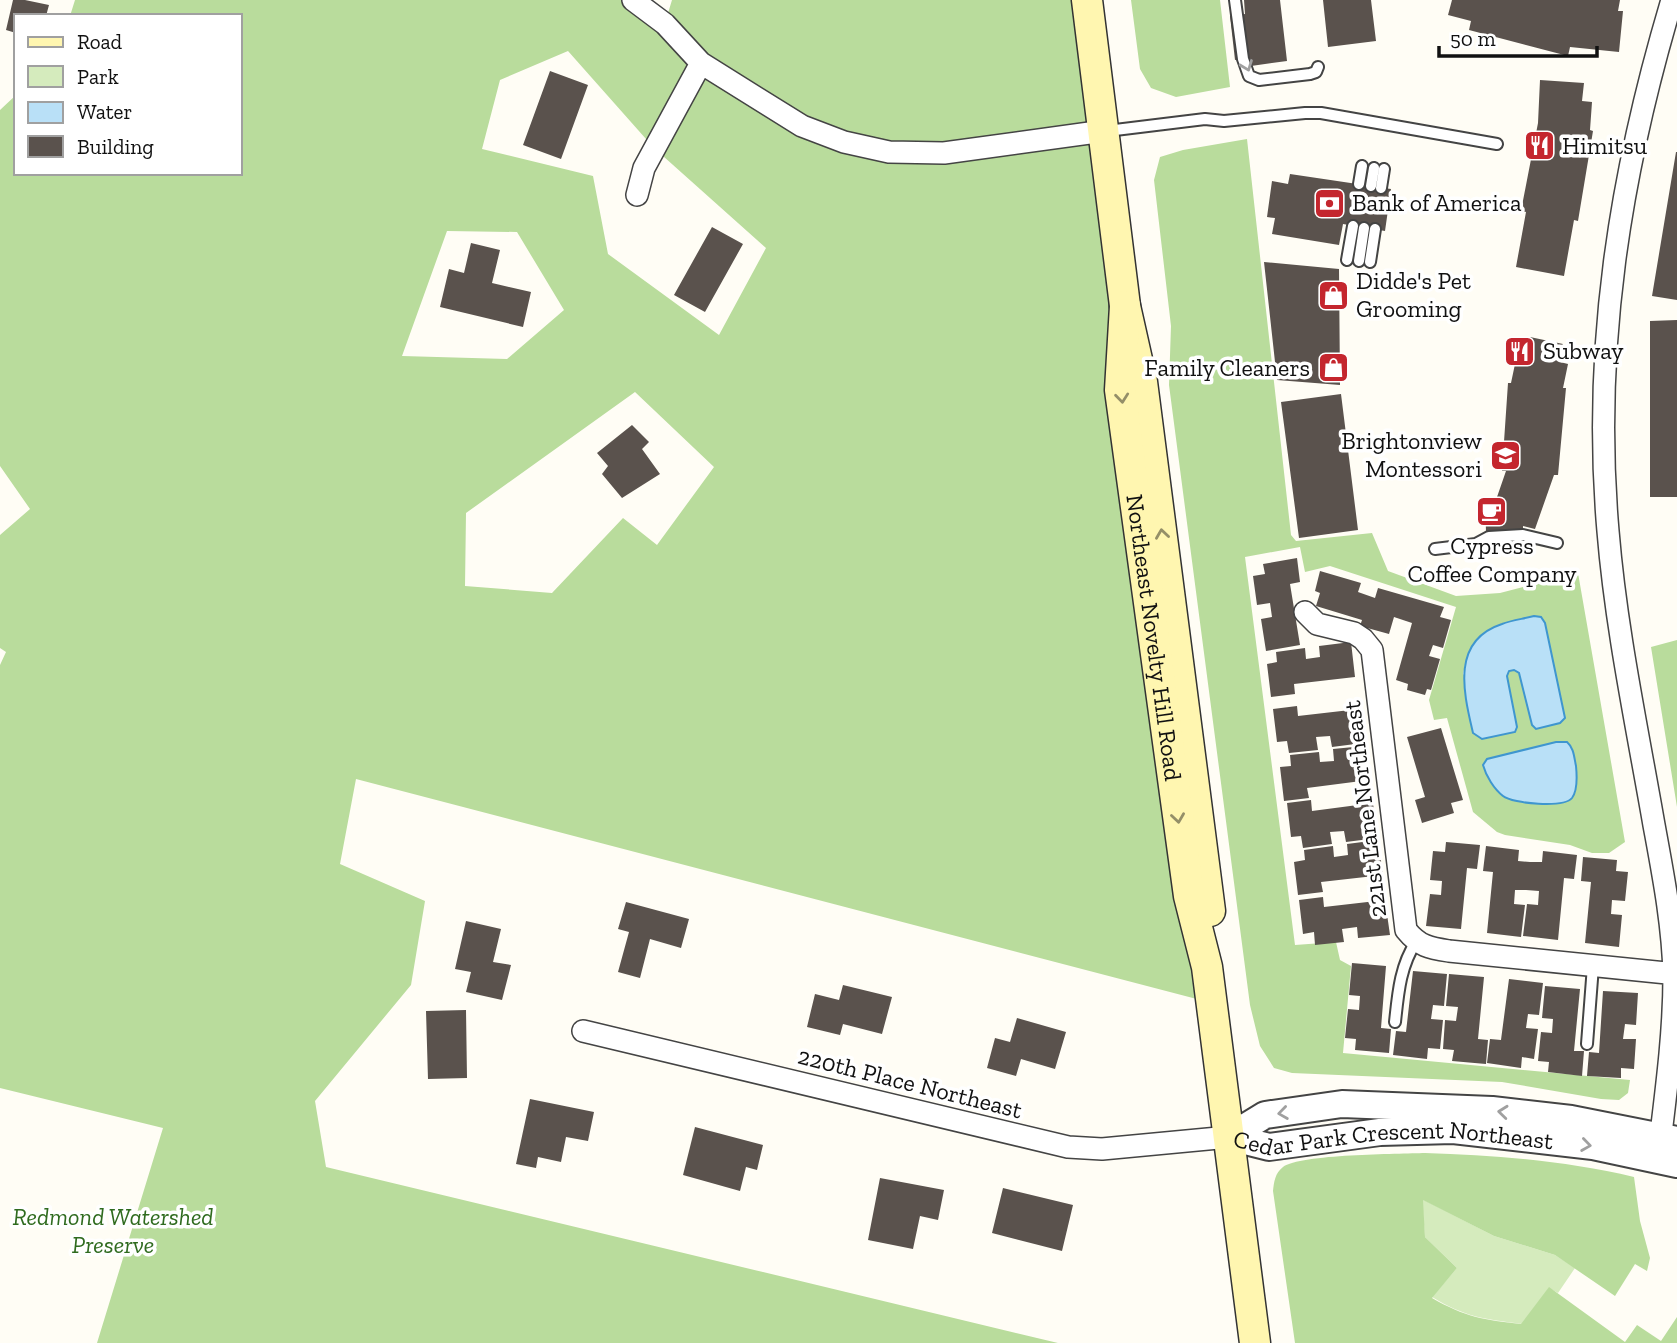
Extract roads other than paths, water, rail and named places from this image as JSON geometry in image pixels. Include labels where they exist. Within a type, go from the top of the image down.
[{"type":"main road","name":"Northeast Novelty Hill Road","points":[[1087,0],[1125,306],[1142,382],[1211,902],[1208,967],[1255,1343]]},
{"type":"street","points":[[633,0],[665,24],[701,62],[802,126],[844,142],[889,152],[944,153],[1104,131]]},
{"type":"street","points":[[1668,1150],[1675,974],[1667,897],[1624,655],[1609,543],[1604,412],[1608,308],[1617,237],[1640,115],[1672,0]]},
{"type":"street","points":[[637,195],[644,168],[701,62]]},
{"type":"street","name":"221st Lane Northeast","points":[[1305,612],[1317,624],[1354,633],[1372,650],[1406,930],[1416,942],[1425,948],[1437,950],[1675,974]]},
{"type":"street","name":"220th Place Northeast","points":[[583,1031],[1068,1147],[1101,1149],[1229,1137]]},
{"type":"street","name":"Cedar Park Crescent Northeast","points":[[1229,1137],[1265,1115],[1342,1104],[1492,1110],[1571,1119],[1668,1150]]},
{"type":"lane","points":[[1235,0],[1243,59],[1250,76],[1259,80],[1310,74],[1316,72],[1318,67]]},
{"type":"lane","points":[[1104,131],[1205,119],[1224,121],[1313,113],[1497,144]]},
{"type":"lane","points":[[1374,168],[1370,186],[1374,168]]},
{"type":"lane","points":[[1364,228],[1359,261],[1364,228]]},
{"type":"lane","points":[[1435,549],[1476,544],[1489,537],[1512,535],[1557,543]]},
{"type":"lane","points":[[1395,1022],[1401,975],[1406,957],[1416,942]]},
{"type":"lane","points":[[1587,1044],[1593,966]]},
{"type":"water","points":[[1534,616],[1541,617],[1545,623],[1565,718],[1560,723],[1536,729],[1532,725],[1519,673],[1509,671],[1507,676],[1517,727],[1515,732],[1482,739],[1473,733],[1466,702],[1465,670],[1468,656],[1474,643],[1485,632]]},
{"type":"water","points":[[1556,742],[1569,744],[1576,766],[1575,791],[1567,801],[1538,804],[1509,799],[1497,790],[1486,774],[1483,765],[1487,759]]},
{"type":"place","name":"Himitsu","points":[[1539,146]]},
{"type":"place","name":"Bank of America","points":[[1329,203]]},
{"type":"place","name":"Didde's Pet Grooming","points":[[1333,295]]},
{"type":"place","name":"Subway","points":[[1520,351]]},
{"type":"place","name":"Family Cleaners","points":[[1333,368]]},
{"type":"place","name":"Brightonview Montessori","points":[[1505,455]]},
{"type":"place","name":"Cypress Coffee Company","points":[[1492,512]]},
{"type":"park label","name":"Redmond Watershed Preserve","points":[[113,1231]]}]
